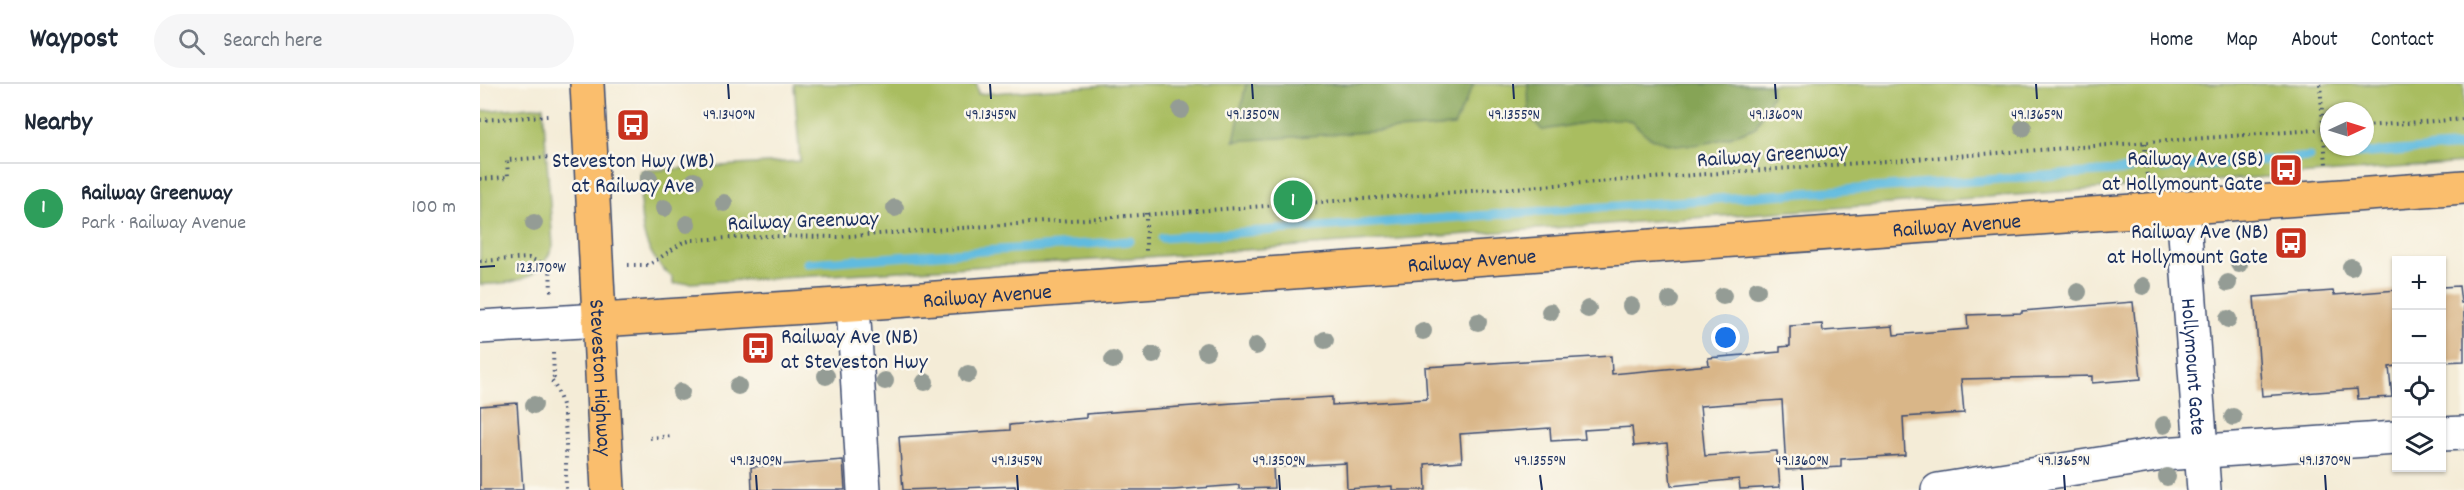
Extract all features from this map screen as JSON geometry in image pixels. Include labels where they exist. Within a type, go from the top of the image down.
[{"type":"main road","name":"Steveston Highway","points":[[587,84],[608,490]]},
{"type":"main road","name":"Railway Avenue","points":[[600,320],[2464,187]]},
{"type":"street","name":"Hollymount Gate","points":[[2183,207],[2204,490]]},
{"type":"street","points":[[853,303],[864,490]]},
{"type":"street","name":"Railway Avenue","points":[[480,327],[600,320]]},
{"type":"street","points":[[2446,434],[2464,433]]},
{"type":"street","points":[[1938,490],[2162,454],[2392,438]]},
{"type":"path","points":[[2320,84],[2323,102]]},
{"type":"path","points":[[480,120],[548,116]]},
{"type":"path","points":[[2374,125],[2464,119]]},
{"type":"path","name":"Railway Greenway","points":[[649,265],[682,243],[692,240],[767,236],[837,237],[2320,130]]},
{"type":"path","points":[[2145,143],[2147,181]]},
{"type":"path","points":[[2327,156],[2328,196]]},
{"type":"path","points":[[480,179],[508,177],[507,160],[550,157]]},
{"type":"path","points":[[1146,213],[1146,256]]},
{"type":"path","points":[[480,261],[529,258],[550,266]]},
{"type":"path","points":[[554,377],[551,380],[559,391],[563,404],[566,490]]},
{"type":"path","points":[[650,438],[672,436]]},
{"type":"green space","points":[[794,84],[977,84],[978,94],[1123,84],[2464,84],[2464,163],[1146,257],[673,284],[673,278],[652,254],[646,242],[641,217],[640,171],[800,161]]},
{"type":"green space","points":[[1246,84],[1474,84],[1454,126],[1234,141]]},
{"type":"green space","points":[[1528,84],[1771,84],[1772,95],[1756,127],[1717,141],[1676,145],[1650,137],[1631,121],[1621,119],[1599,120],[1542,130],[1529,115]]},
{"type":"green space","points":[[543,106],[553,246],[547,258],[532,274],[514,281],[480,285],[480,111]]},
{"type":"building","points":[[2459,286],[2461,303],[2464,303],[2464,361],[2446,362],[2446,287]]},
{"type":"building","points":[[2392,290],[2392,367],[2389,367],[2392,397],[2358,399],[2357,389],[2262,396],[2254,297],[2333,291],[2334,295]]},
{"type":"building","points":[[2133,302],[2141,379],[2092,383],[2092,376],[1961,379],[1964,413],[1903,417],[1905,455],[1841,459],[1841,467],[1786,470],[1782,400],[1700,406],[1705,456],[1777,451],[1780,487],[1740,489],[1739,479],[1671,486],[1667,443],[1634,446],[1632,427],[1584,430],[1585,439],[1551,441],[1550,428],[1460,434],[1462,461],[1425,464],[1426,490],[1392,490],[1392,486],[1347,489],[1346,463],[1273,467],[1274,488],[1239,489],[1239,485],[1173,490],[1016,490],[1015,486],[903,490],[899,437],[1010,430],[1010,425],[1086,418],[1086,414],[1233,403],[1332,397],[1332,405],[1427,399],[1425,367],[1611,356],[1612,374],[1709,365],[1708,358],[1780,352],[1780,347],[1790,346],[1790,326],[1822,324],[1823,331],[1893,326],[1894,335],[1968,329],[1967,315],[2022,313],[2022,311]]},
{"type":"building","points":[[517,403],[523,490],[480,490],[480,406]]},
{"type":"building","points":[[843,460],[845,490],[752,490],[751,467]]},
{"type":"waterway","points":[[2374,153],[2464,146]]},
{"type":"waterway","points":[[2162,168],[2309,157]]},
{"type":"waterway","points":[[1162,238],[2129,170]]},
{"type":"waterway","points":[[807,263],[1130,241]]},
{"type":"place","name":"Steveston Hwy (WB) at Railway Ave","points":[[633,125]]},
{"type":"place","name":"Railway Ave (SB) at Hollymount Gate","points":[[2286,170]]},
{"type":"place","name":"Railway Greenway","points":[[1293,200]]},
{"type":"place","name":"Railway Ave (NB) at Hollymount Gate","points":[[2291,243]]},
{"type":"place","name":"Railway Ave (NB) at Steveston Hwy","points":[[758,348]]}]
